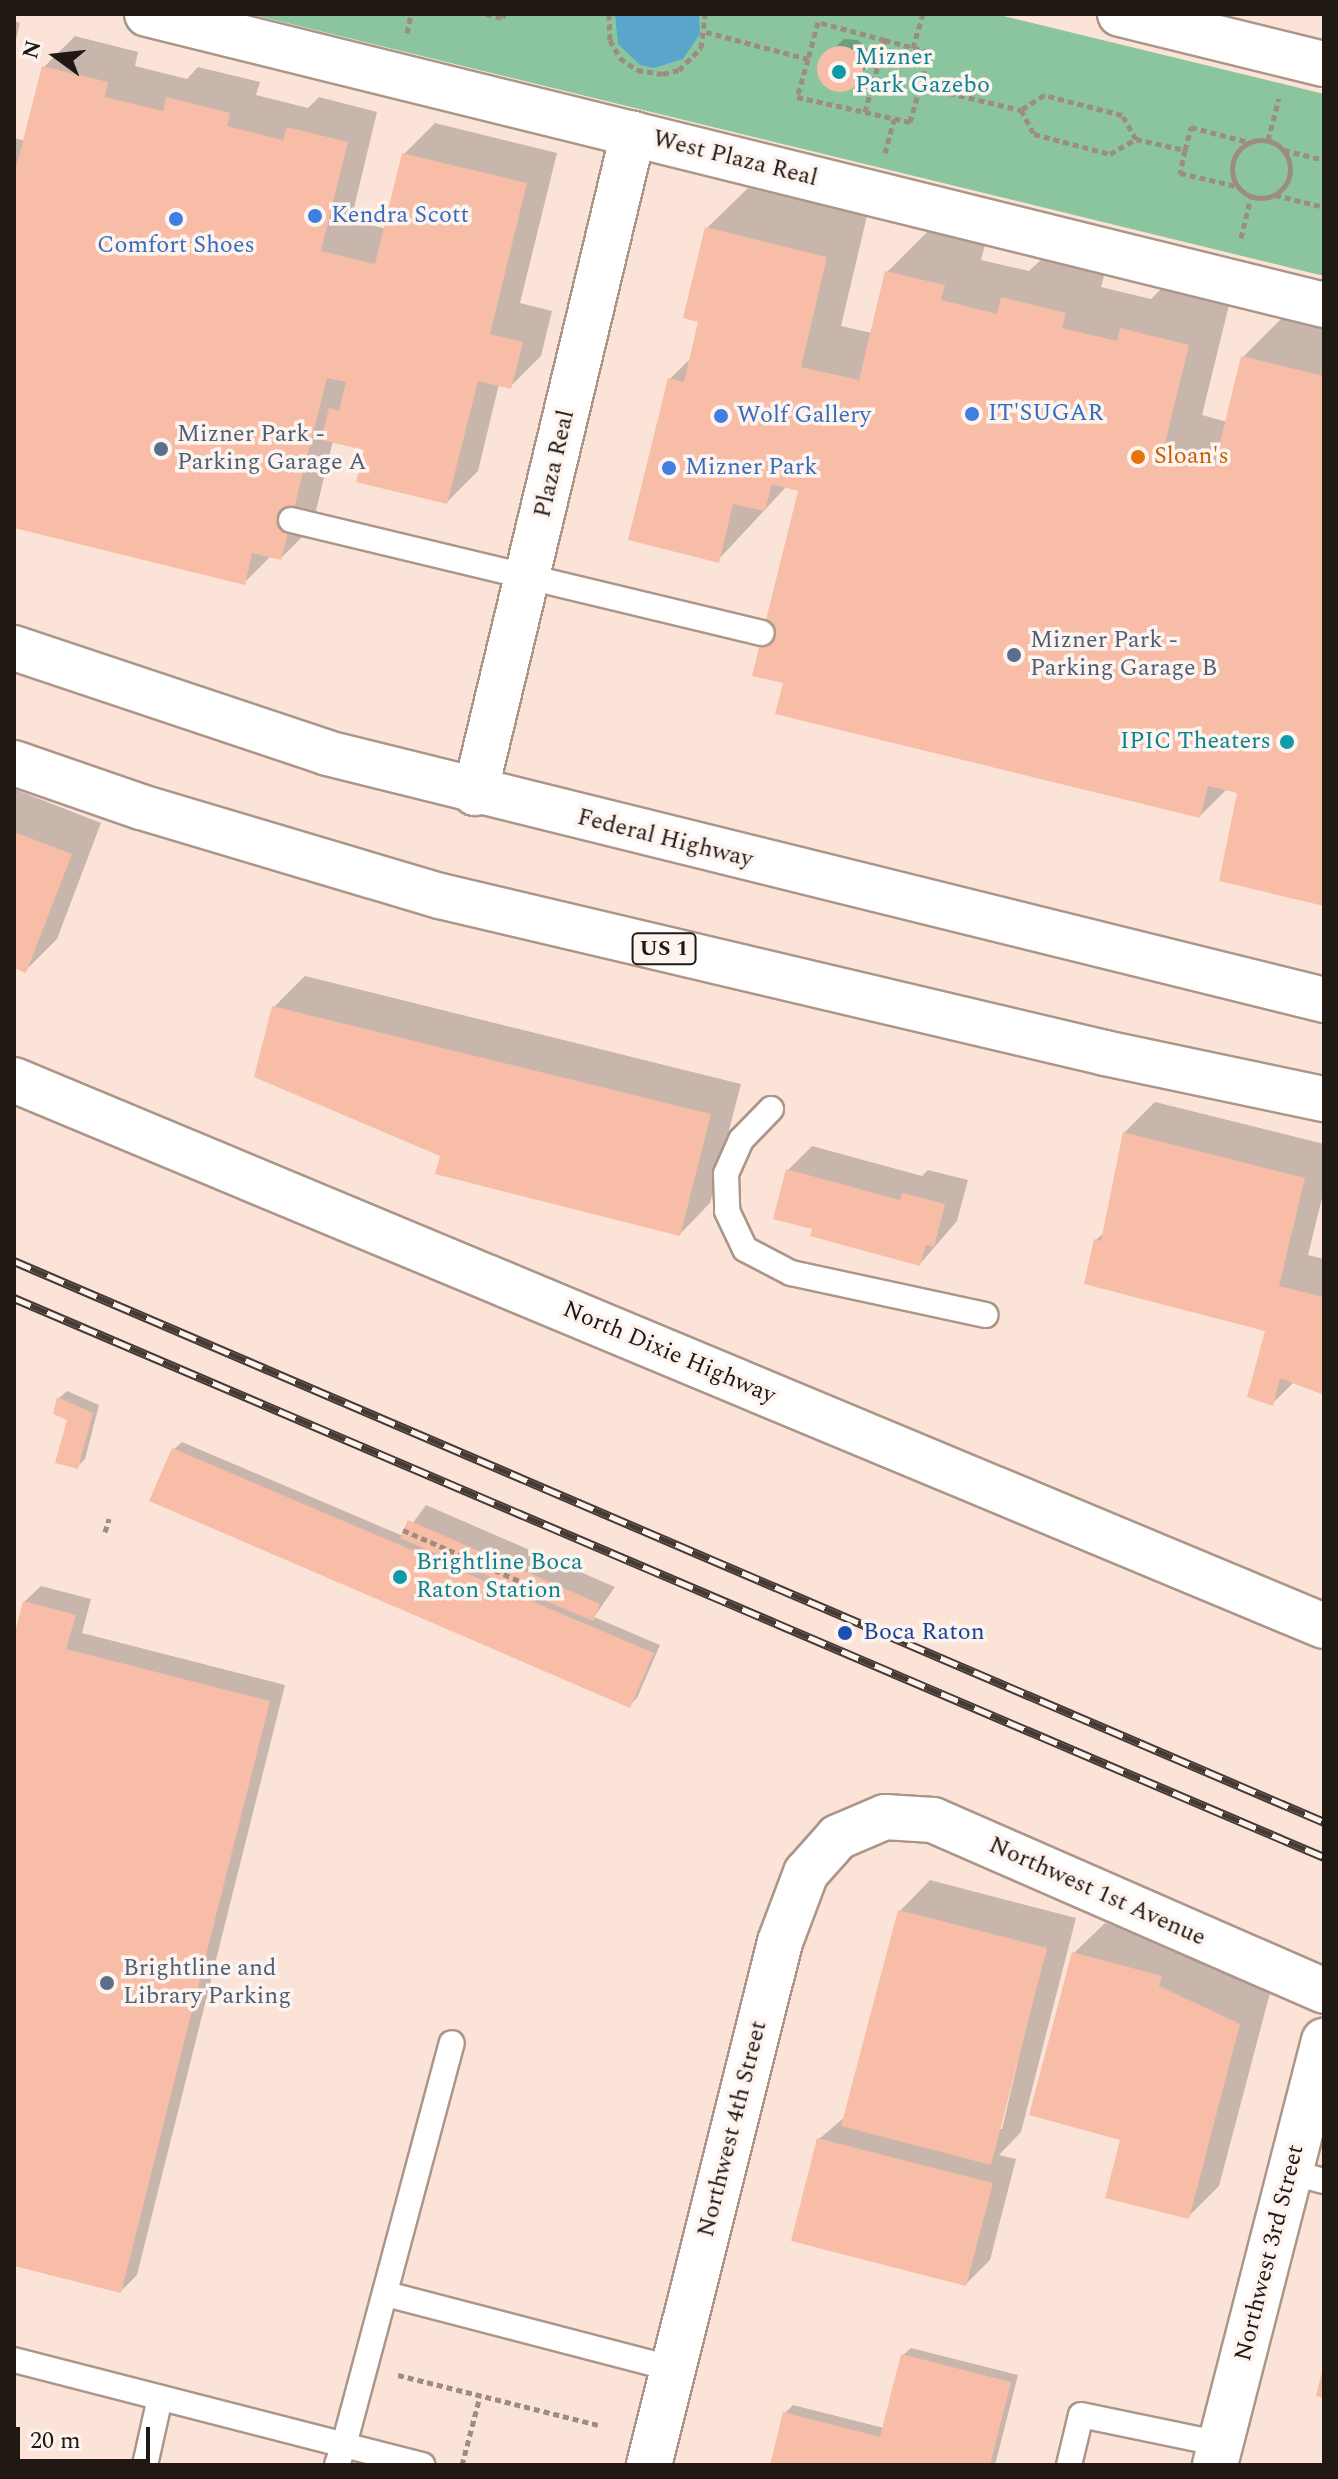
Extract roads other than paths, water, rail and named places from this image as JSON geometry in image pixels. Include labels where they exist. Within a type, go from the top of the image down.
[{"type":"main road","name":"West Plaza Real","points":[[147,14],[1324,305]]},
{"type":"main road","points":[[1120,14],[1324,64]]},
{"type":"main road","name":"Plaza Real","points":[[475,793],[633,134]]},
{"type":"main road","name":"Federal Highway","points":[[14,648],[299,744],[475,793],[1324,1000]]},
{"type":"main road","name":"US 1","points":[[14,763],[156,812],[440,896],[1105,1053],[1324,1099]]},
{"type":"main road","name":"North Dixie Highway","points":[[14,1080],[1324,1626]]},
{"type":"main road","name":"Northwest 1st Avenue","points":[[866,1822],[901,1815],[933,1820],[1324,1991]]},
{"type":"main road","name":"Northwest 4th Street","points":[[649,2465],[780,1942],[806,1873],[838,1837],[866,1822]]},
{"type":"main road","name":"Northwest 3rd Street","points":[[1218,2454],[1307,2177],[1324,2041]]},
{"type":"lane","points":[[291,520],[527,580],[762,633]]},
{"type":"lane","points":[[771,1109],[741,1140],[726,1174],[727,1211],[745,1249],[791,1273],[986,1315]]},
{"type":"lane","points":[[340,2455],[452,2043]]},
{"type":"lane","points":[[386,2294],[673,2369]]},
{"type":"lane","points":[[14,2360],[160,2398],[340,2455],[422,2465]]},
{"type":"lane","points":[[145,2465],[160,2398]]},
{"type":"lane","points":[[1069,2465],[1081,2415],[1218,2454]]},
{"type":"water","points":[[615,14],[699,14],[700,34],[683,59],[654,68],[640,65],[618,44]]},
{"type":"railway","points":[[14,1261],[1324,1822]]},
{"type":"railway","points":[[14,1298],[1324,1857]]},
{"type":"place","name":"Mizner Park Gazebo","points":[[839,72]]},
{"type":"place","name":"Kendra Scott","points":[[315,216]]},
{"type":"place","name":"Comfort Shoes","points":[[176,219]]},
{"type":"place","name":"IT'SUGAR","points":[[972,414]]},
{"type":"place","name":"Wolf Gallery","points":[[721,416]]},
{"type":"place","name":"Mizner Park - Parking Garage A","points":[[161,449]]},
{"type":"place","name":"Sloan's","points":[[1138,457]]},
{"type":"place","name":"Mizner Park","points":[[669,468]]},
{"type":"place","name":"Mizner Park - Parking Garage B","points":[[1014,655]]},
{"type":"place","name":"IPIC Theaters","points":[[1287,742]]},
{"type":"place","name":"Brightline Boca Raton Station","points":[[400,1577]]},
{"type":"place","name":"Boca Raton","points":[[845,1633]]},
{"type":"place","name":"Brightline and Library Parking","points":[[107,1983]]}]
